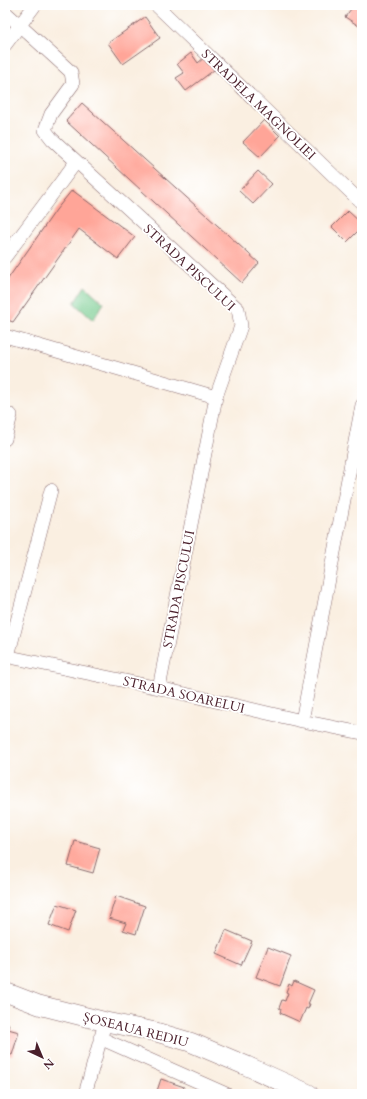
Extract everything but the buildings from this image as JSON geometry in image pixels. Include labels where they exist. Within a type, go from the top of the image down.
[{"type":"main road","name":"ȘOSEAUA REDIU","points":[[5,992],[103,1030],[156,1032],[190,1042],[308,1094]]},
{"type":"street","points":[[5,45],[35,5]]},
{"type":"street","name":"STRADELA MAGNOLIEI","points":[[156,5],[362,203]]},
{"type":"street","name":"STRADA PISCULUI","points":[[5,12],[71,72],[73,84],[51,114],[45,130],[52,139],[238,309],[241,326],[216,397],[159,688]]},
{"type":"street","points":[[5,257],[76,162]]},
{"type":"street","points":[[5,336],[216,397]]},
{"type":"street","points":[[302,721],[362,406]]},
{"type":"street","points":[[5,439],[11,415]]},
{"type":"street","points":[[6,656],[51,490]]},
{"type":"street","name":"STRADA SOARELUI","points":[[6,656],[362,733]]},
{"type":"street","points":[[85,1094],[103,1030],[226,1094]]},
{"type":"green space","points":[[85,286],[104,303],[93,320],[74,303]]}]
